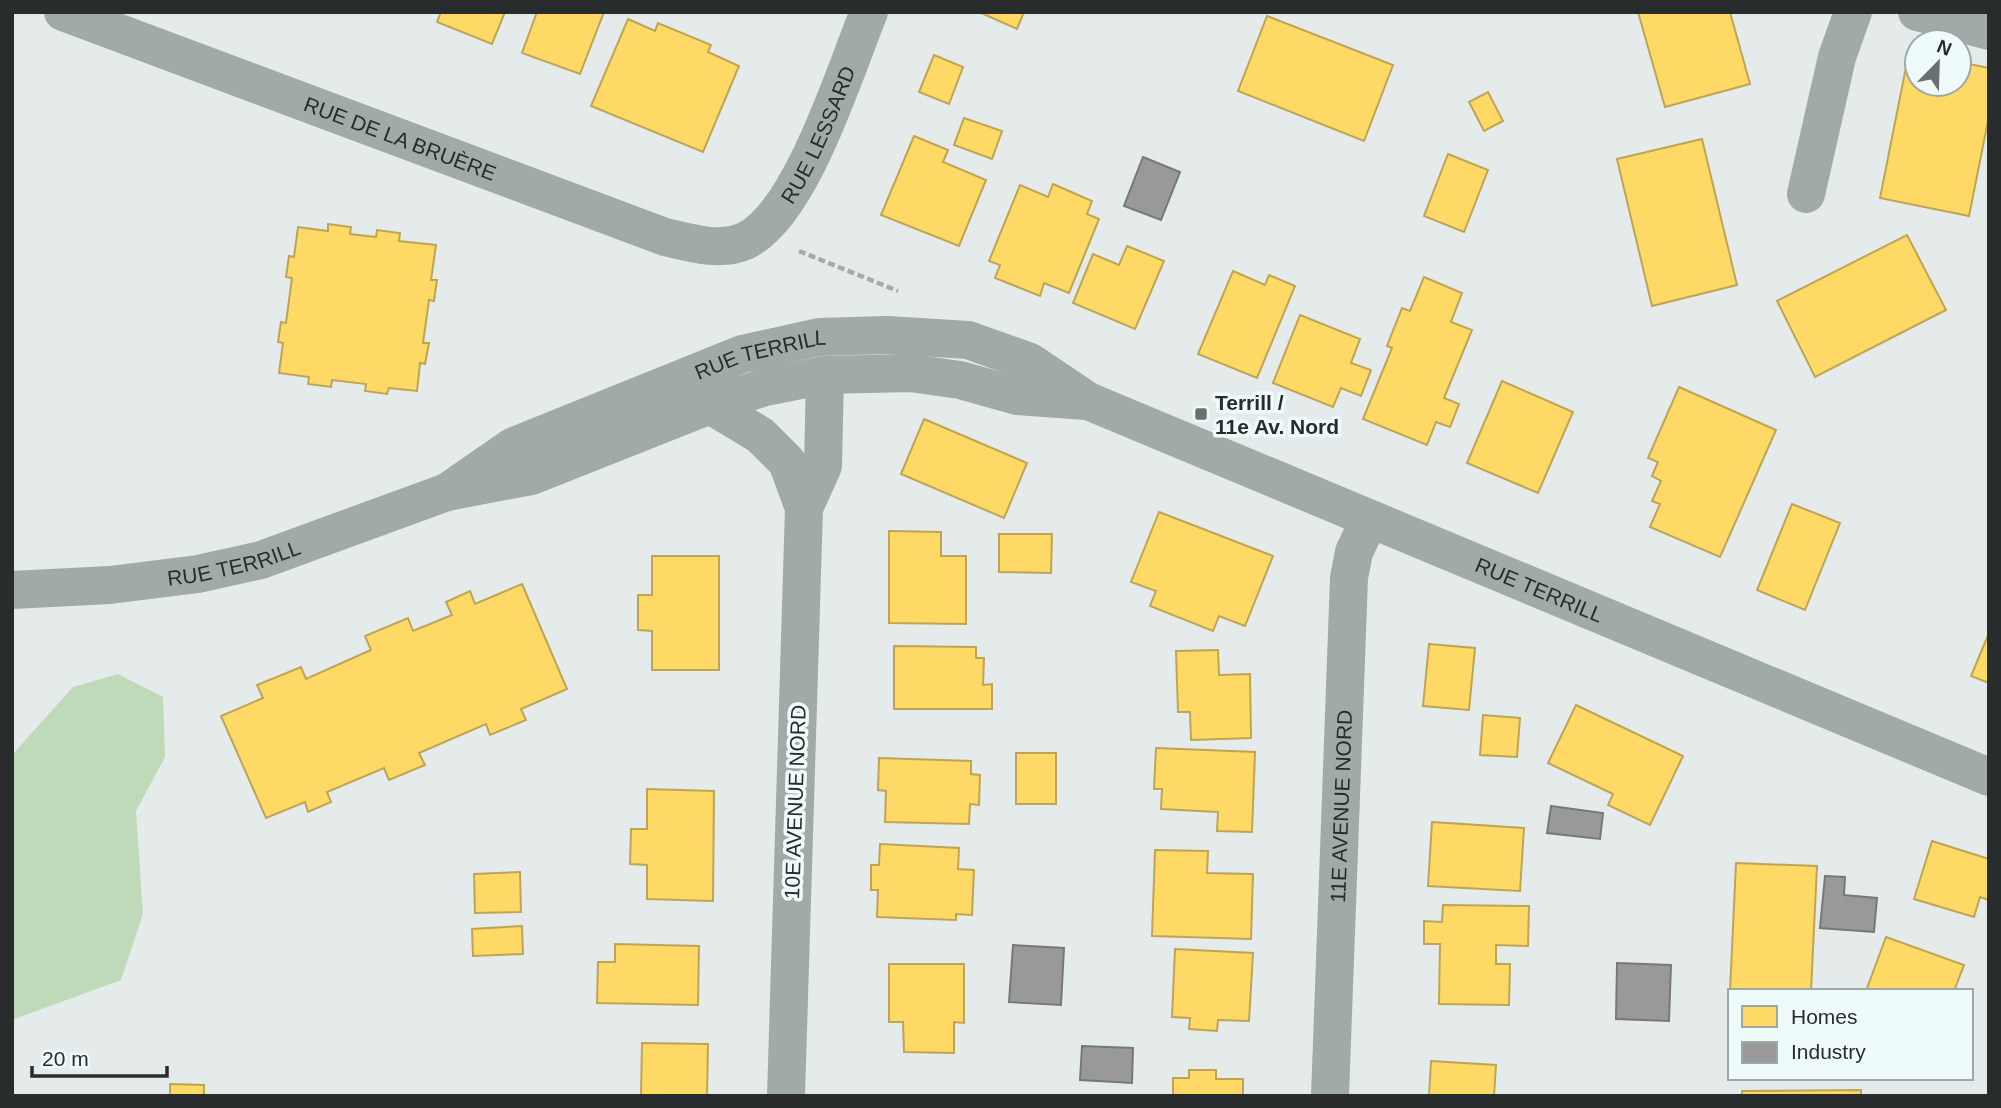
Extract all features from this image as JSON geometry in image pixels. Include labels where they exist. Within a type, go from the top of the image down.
[{"type":"street","name":"RUE DE LA BRUÈRE","points":[[63,12],[666,237],[706,247],[756,233]]},
{"type":"street","name":"RUE LESSARD","points":[[756,233],[787,203],[807,163],[869,12]]},
{"type":"street","points":[[1806,194],[1837,57],[1853,12]]},
{"type":"street","points":[[1917,12],[1989,31]]},
{"type":"street","name":"RUE TERRILL","points":[[447,492],[512,447],[742,354],[819,337],[887,335],[968,340],[1030,362],[1088,401],[1989,777]]},
{"type":"street","name":"RUE TERRILL","points":[[12,590],[122,583],[198,574],[261,560],[447,492],[531,475],[710,405],[765,387],[825,375],[910,373],[960,380],[1017,396],[1088,401]]},
{"type":"street","name":"10E AVENUE NORD","points":[[804,508],[823,466],[825,375]]},
{"type":"street","name":"10E AVENUE NORD","points":[[710,405],[760,435],[788,461],[804,508],[786,1096]]},
{"type":"street","name":"11E AVENUE NORD","points":[[1330,1096],[1349,578],[1354,552],[1369,520]]},
{"type":"path","points":[[756,233],[906,294]]},
{"type":"green space","points":[[118,674],[163,697],[165,757],[136,811],[143,914],[121,980],[12,1020],[12,755],[73,687]]},
{"type":"building: Homes","points":[[441,12],[505,12],[492,44],[437,22]]},
{"type":"building: Homes","points":[[537,12],[604,12],[580,74],[522,53]]},
{"type":"building: Homes","points":[[979,12],[1024,12],[1017,29]]},
{"type":"building: Homes","points":[[1638,12],[1730,12],[1750,84],[1665,107]]},
{"type":"building: Homes","points":[[1267,16],[1393,65],[1364,141],[1238,91]]},
{"type":"building: Homes","points":[[628,19],[655,31],[658,23],[711,45],[708,52],[739,66],[703,152],[591,106]]},
{"type":"building: Homes","points":[[934,55],[963,67],[949,104],[919,92]]},
{"type":"building: Homes","points":[[1973,65],[1989,68],[1989,116],[1969,216],[1880,198],[1903,82],[1903,98],[1973,98]]},
{"type":"building: Homes","points":[[1488,92],[1503,121],[1484,131],[1469,102]]},
{"type":"building: Homes","points":[[964,118],[1002,131],[992,159],[954,145]]},
{"type":"building: Homes","points":[[914,136],[948,150],[943,162],[986,180],[959,246],[881,215]]},
{"type":"building: Homes","points":[[1702,139],[1737,285],[1652,306],[1617,159]]},
{"type":"building: Homes","points":[[1448,154],[1488,170],[1464,232],[1424,216]]},
{"type":"building: Homes","points":[[1053,184],[1092,201],[1087,214],[1099,219],[1069,293],[1044,283],[1040,296],[995,278],[1000,265],[989,261],[1020,185],[1048,197]]},
{"type":"building: Homes","points":[[328,224],[351,227],[350,234],[376,237],[377,230],[400,233],[399,241],[436,245],[431,280],[437,280],[434,301],[429,300],[423,343],[429,343],[425,364],[420,363],[417,391],[389,388],[387,394],[365,391],[366,384],[332,380],[331,387],[308,384],[309,377],[279,373],[283,343],[278,342],[281,322],[286,323],[292,278],[286,277],[289,256],[294,257],[298,227],[328,231]]},
{"type":"building: Homes","points":[[1907,235],[1946,310],[1815,377],[1777,301]]},
{"type":"building: Homes","points":[[1127,246],[1164,261],[1135,329],[1073,303],[1093,254],[1119,265]]},
{"type":"building: Homes","points":[[1233,271],[1265,285],[1269,275],[1295,286],[1257,378],[1198,354]]},
{"type":"building: Homes","points":[[1424,277],[1462,293],[1451,322],[1472,330],[1444,398],[1459,404],[1450,427],[1436,422],[1427,445],[1363,419],[1392,348],[1387,346],[1402,308],[1410,311]]},
{"type":"building: Homes","points":[[1300,315],[1360,339],[1351,363],[1371,370],[1361,396],[1341,388],[1333,407],[1273,383]]},
{"type":"building: Homes","points":[[1502,381],[1573,412],[1538,493],[1467,463]]},
{"type":"building: Homes","points":[[1679,387],[1776,430],[1720,557],[1650,527],[1660,504],[1652,501],[1661,481],[1652,476],[1658,462],[1648,458]]},
{"type":"building: Homes","points":[[924,419],[1027,463],[1004,518],[901,474]]},
{"type":"building: Homes","points":[[1792,504],[1840,523],[1805,610],[1757,590]]},
{"type":"building: Homes","points":[[1159,512],[1273,556],[1245,626],[1219,616],[1213,631],[1150,606],[1156,591],[1131,582]]},
{"type":"building: Homes","points":[[889,531],[941,532],[941,556],[966,556],[966,624],[889,623]]},
{"type":"building: Homes","points":[[999,534],[1052,534],[1051,573],[999,572]]},
{"type":"building: Homes","points":[[652,556],[719,556],[719,670],[652,670],[652,631],[638,630],[638,595],[652,595]]},
{"type":"building: Homes","points":[[522,584],[567,689],[521,709],[526,720],[490,735],[486,724],[419,753],[425,765],[389,780],[384,768],[327,792],[331,802],[308,812],[305,802],[266,818],[221,716],[263,698],[257,685],[301,667],[306,679],[371,650],[365,636],[408,618],[413,631],[452,615],[446,602],[470,591],[475,604]]},
{"type":"building: Homes","points":[[1989,633],[1989,683],[1971,676]]},
{"type":"building: Homes","points":[[1429,644],[1475,648],[1469,710],[1423,706]]},
{"type":"building: Homes","points":[[894,646],[976,647],[976,658],[984,658],[983,685],[992,684],[992,709],[894,709]]},
{"type":"building: Homes","points":[[1218,650],[1219,675],[1250,674],[1251,738],[1191,740],[1190,712],[1178,712],[1176,651]]},
{"type":"building: Homes","points":[[1576,705],[1683,756],[1650,825],[1608,805],[1613,794],[1548,763]]},
{"type":"building: Homes","points":[[1483,715],[1520,718],[1517,757],[1480,755]]},
{"type":"building: Homes","points":[[1156,748],[1255,752],[1252,832],[1217,831],[1218,812],[1161,809],[1162,789],[1154,789]]},
{"type":"building: Homes","points":[[1016,753],[1056,753],[1056,804],[1016,804]]},
{"type":"building: Homes","points":[[879,758],[971,761],[971,774],[980,775],[979,805],[970,804],[969,824],[885,822],[886,791],[878,790]]},
{"type":"building: Homes","points":[[647,789],[714,791],[713,901],[647,899],[647,865],[630,864],[631,829],[647,829]]},
{"type":"building: Homes","points":[[1432,822],[1524,828],[1520,891],[1428,886]]},
{"type":"building: Homes","points":[[1932,841],[1989,859],[1989,900],[1980,897],[1974,917],[1914,899]]},
{"type":"building: Homes","points":[[880,844],[959,848],[958,869],[974,870],[972,915],[956,914],[956,920],[877,917],[878,890],[871,890],[871,865],[879,865]]},
{"type":"building: Homes","points":[[1155,850],[1208,851],[1207,873],[1253,874],[1251,939],[1152,936]]},
{"type":"building: Homes","points":[[1736,863],[1817,866],[1811,989],[1730,989]]},
{"type":"building: Homes","points":[[520,872],[521,912],[475,913],[474,874]]},
{"type":"building: Homes","points":[[1443,905],[1529,906],[1528,946],[1496,945],[1496,964],[1510,964],[1509,1005],[1439,1004],[1440,944],[1424,944],[1424,921],[1442,922]]},
{"type":"building: Homes","points":[[522,926],[523,954],[473,956],[472,929]]},
{"type":"building: Homes","points":[[1886,937],[1964,965],[1955,989],[1867,989]]},
{"type":"building: Homes","points":[[615,944],[699,946],[698,1005],[597,1003],[598,962],[615,962]]},
{"type":"building: Homes","points":[[1175,949],[1253,953],[1249,1021],[1218,1020],[1217,1031],[1189,1029],[1190,1018],[1172,1017]]},
{"type":"building: Homes","points":[[889,964],[964,964],[964,1023],[954,1022],[954,1053],[904,1052],[903,1022],[889,1022]]},
{"type":"building: Homes","points":[[642,1043],[708,1044],[707,1096],[641,1096]]},
{"type":"building: Homes","points":[[1431,1061],[1496,1065],[1494,1096],[1429,1096]]},
{"type":"building: Homes","points":[[1189,1070],[1216,1070],[1216,1079],[1243,1079],[1243,1096],[1173,1096],[1173,1078],[1189,1078]]},
{"type":"building: Homes","points":[[170,1084],[204,1085],[204,1096],[170,1096]]},
{"type":"building: Homes","points":[[1861,1090],[1861,1096],[1742,1096],[1742,1091]]},
{"type":"building: Industry","points":[[1143,157],[1180,172],[1161,220],[1124,206]]},
{"type":"building: Industry","points":[[1551,806],[1603,813],[1600,839],[1547,833]]},
{"type":"building: Industry","points":[[1825,876],[1845,877],[1844,895],[1877,898],[1874,932],[1820,928]]},
{"type":"building: Industry","points":[[1013,945],[1064,948],[1061,1005],[1009,1002]]},
{"type":"building: Industry","points":[[1617,963],[1671,965],[1669,1021],[1616,1019]]},
{"type":"building: Industry","points":[[1082,1046],[1133,1048],[1132,1083],[1080,1080]]},
{"type":"place","name":"Terrill / 11e Av. Nord","points":[[1201,414]]}]
